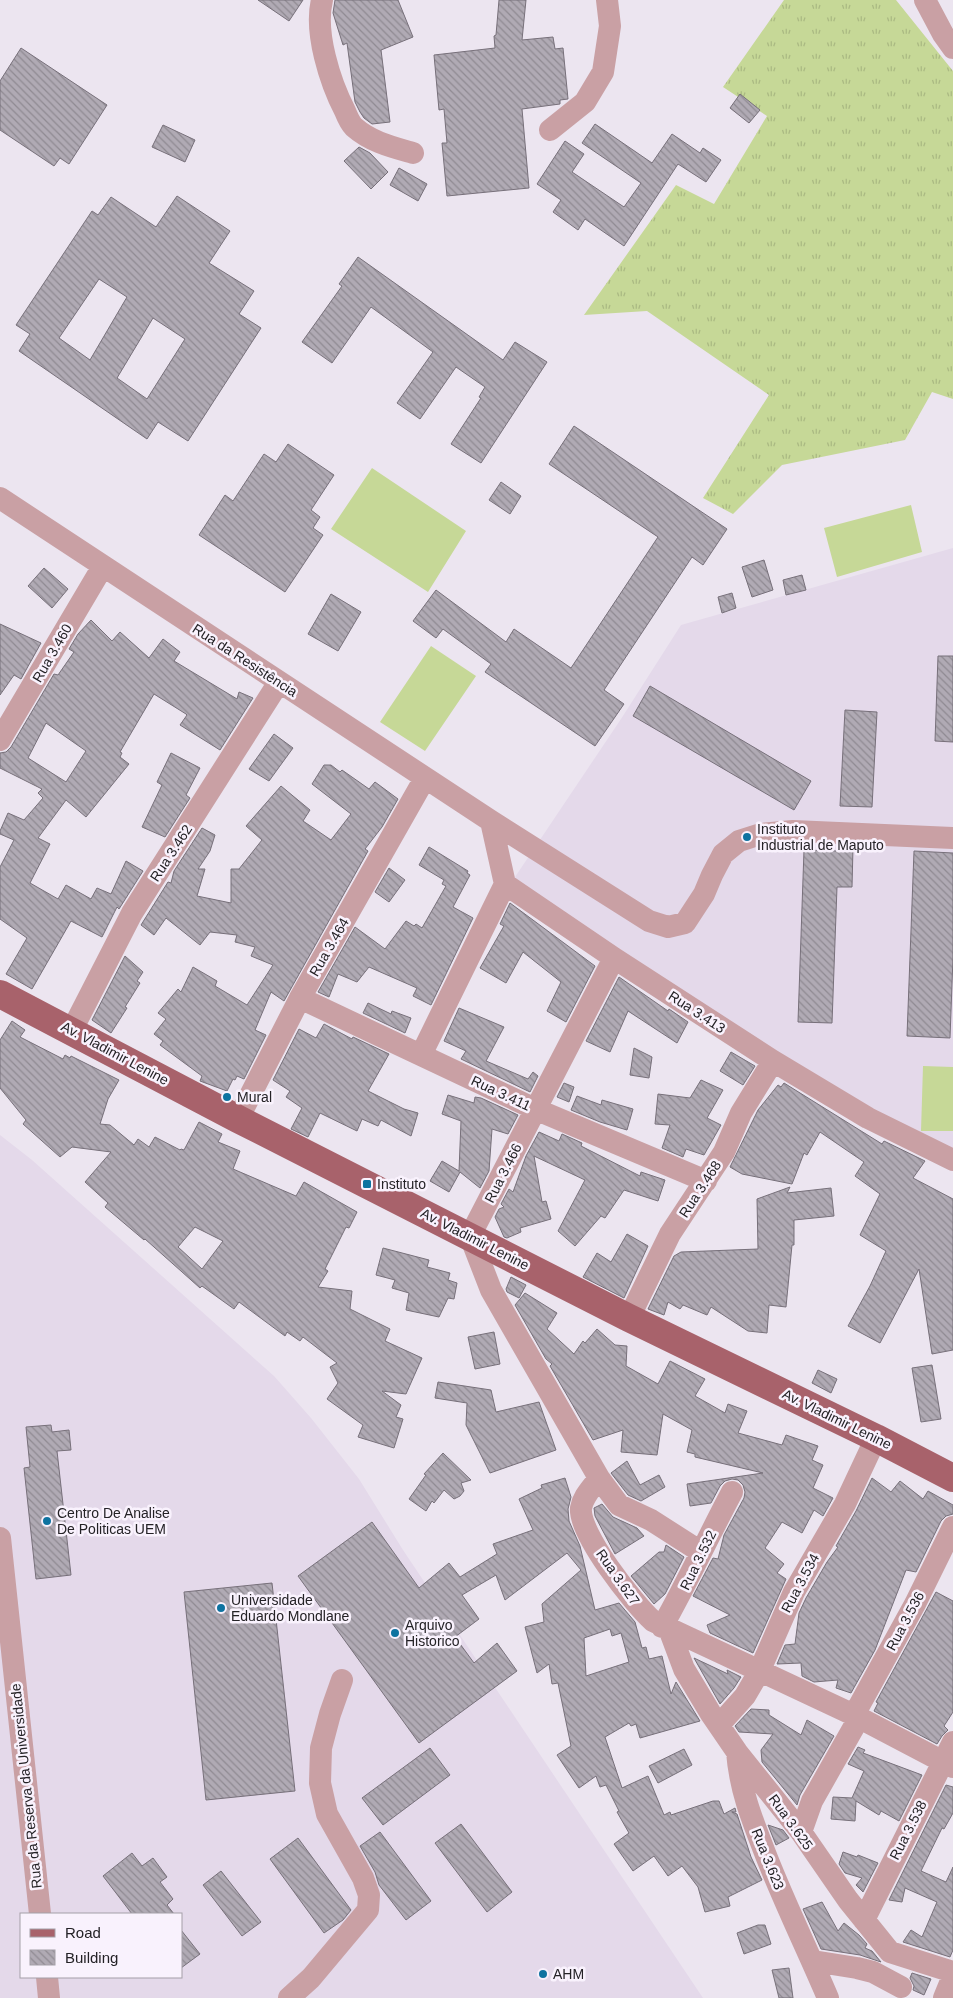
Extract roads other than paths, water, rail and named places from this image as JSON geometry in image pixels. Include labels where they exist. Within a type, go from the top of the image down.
[{"type":"main road","name":"Av. Vladimir Lenine","points":[[0,994],[72,1030],[238,1119],[629,1318],[876,1438],[953,1478]]},
{"type":"street","points":[[322,0],[319,12],[325,57],[334,91],[353,126],[381,144],[413,153]]},
{"type":"street","points":[[550,130],[584,102],[603,72],[610,26],[606,0]]},
{"type":"street","points":[[924,0],[953,48]]},
{"type":"street","name":"Rua da Resistência","points":[[0,499],[491,821],[650,921],[668,927],[685,923],[704,894],[724,854],[739,841],[761,834],[793,831],[953,838]]},
{"type":"street","name":"Rua 3.460","points":[[0,740],[103,566]]},
{"type":"street","name":"Rua 3.462","points":[[72,1030],[132,914],[279,682]]},
{"type":"street","name":"Rua 3.464","points":[[238,1119],[300,998],[425,778]]},
{"type":"street","points":[[421,1055],[504,884],[491,821]]},
{"type":"street","name":"Rua 3.413","points":[[504,884],[773,1061],[868,1118],[953,1160]]},
{"type":"street","name":"Rua 3.466","points":[[470,1236],[614,958]]},
{"type":"street","name":"Rua 3.411","points":[[300,998],[535,1109],[706,1181]]},
{"type":"street","name":"Rua 3.468","points":[[629,1318],[670,1234],[724,1152],[741,1113],[773,1061]]},
{"type":"street","points":[[470,1236],[491,1290],[599,1478],[619,1505],[651,1520],[701,1552]]},
{"type":"street","name":"Rua 3.534","points":[[719,1725],[744,1696],[759,1672],[794,1592],[845,1504],[876,1438]]},
{"type":"street","name":"Rua 3.627","points":[[599,1478],[584,1498],[581,1509],[582,1519],[586,1531],[614,1576],[644,1613],[665,1628],[857,1717],[948,1764]]},
{"type":"street","name":"Rua 3.532","points":[[665,1628],[732,1492]]},
{"type":"street","name":"Rua 3.536","points":[[801,1832],[812,1801],[857,1717],[953,1527]]},
{"type":"street","name":"Rua da Reserva da Universidade","points":[[0,1538],[40,1913]]},
{"type":"street","name":"Rua 3.625","points":[[665,1628],[684,1669],[711,1714],[738,1752],[801,1832],[848,1900],[890,1952]]},
{"type":"street","points":[[289,1998],[311,1978],[368,1910],[369,1895],[363,1878],[327,1814],[320,1783],[321,1748],[342,1680]]},
{"type":"street","name":"Rua 3.538","points":[[864,1920],[948,1764],[953,1742]]},
{"type":"street","name":"Rua 3.623","points":[[738,1752],[739,1777],[757,1833],[798,1934],[813,1961],[828,1998]]},
{"type":"street","points":[[890,1952],[904,1993]]},
{"type":"street","points":[[890,1952],[953,1972]]},
{"type":"street","points":[[813,1961],[873,1972],[904,1993]]},
{"type":"street","points":[[944,1998],[953,1976]]},
{"type":"street","points":[[47,1978],[49,1998]]},
{"type":"place","name":"Instituto Industrial de Maputo","points":[[747,837]]},
{"type":"place","name":"Mural","points":[[227,1097]]},
{"type":"place","name":"Instituto","points":[[367,1184]]},
{"type":"place","name":"Centro De Analise De Politicas UEM","points":[[47,1521]]},
{"type":"place","name":"Universidade Eduardo Mondlane","points":[[221,1608]]},
{"type":"place","name":"Arquivo Historico","points":[[395,1633]]},
{"type":"place","name":"AHM","points":[[543,1974]]}]
